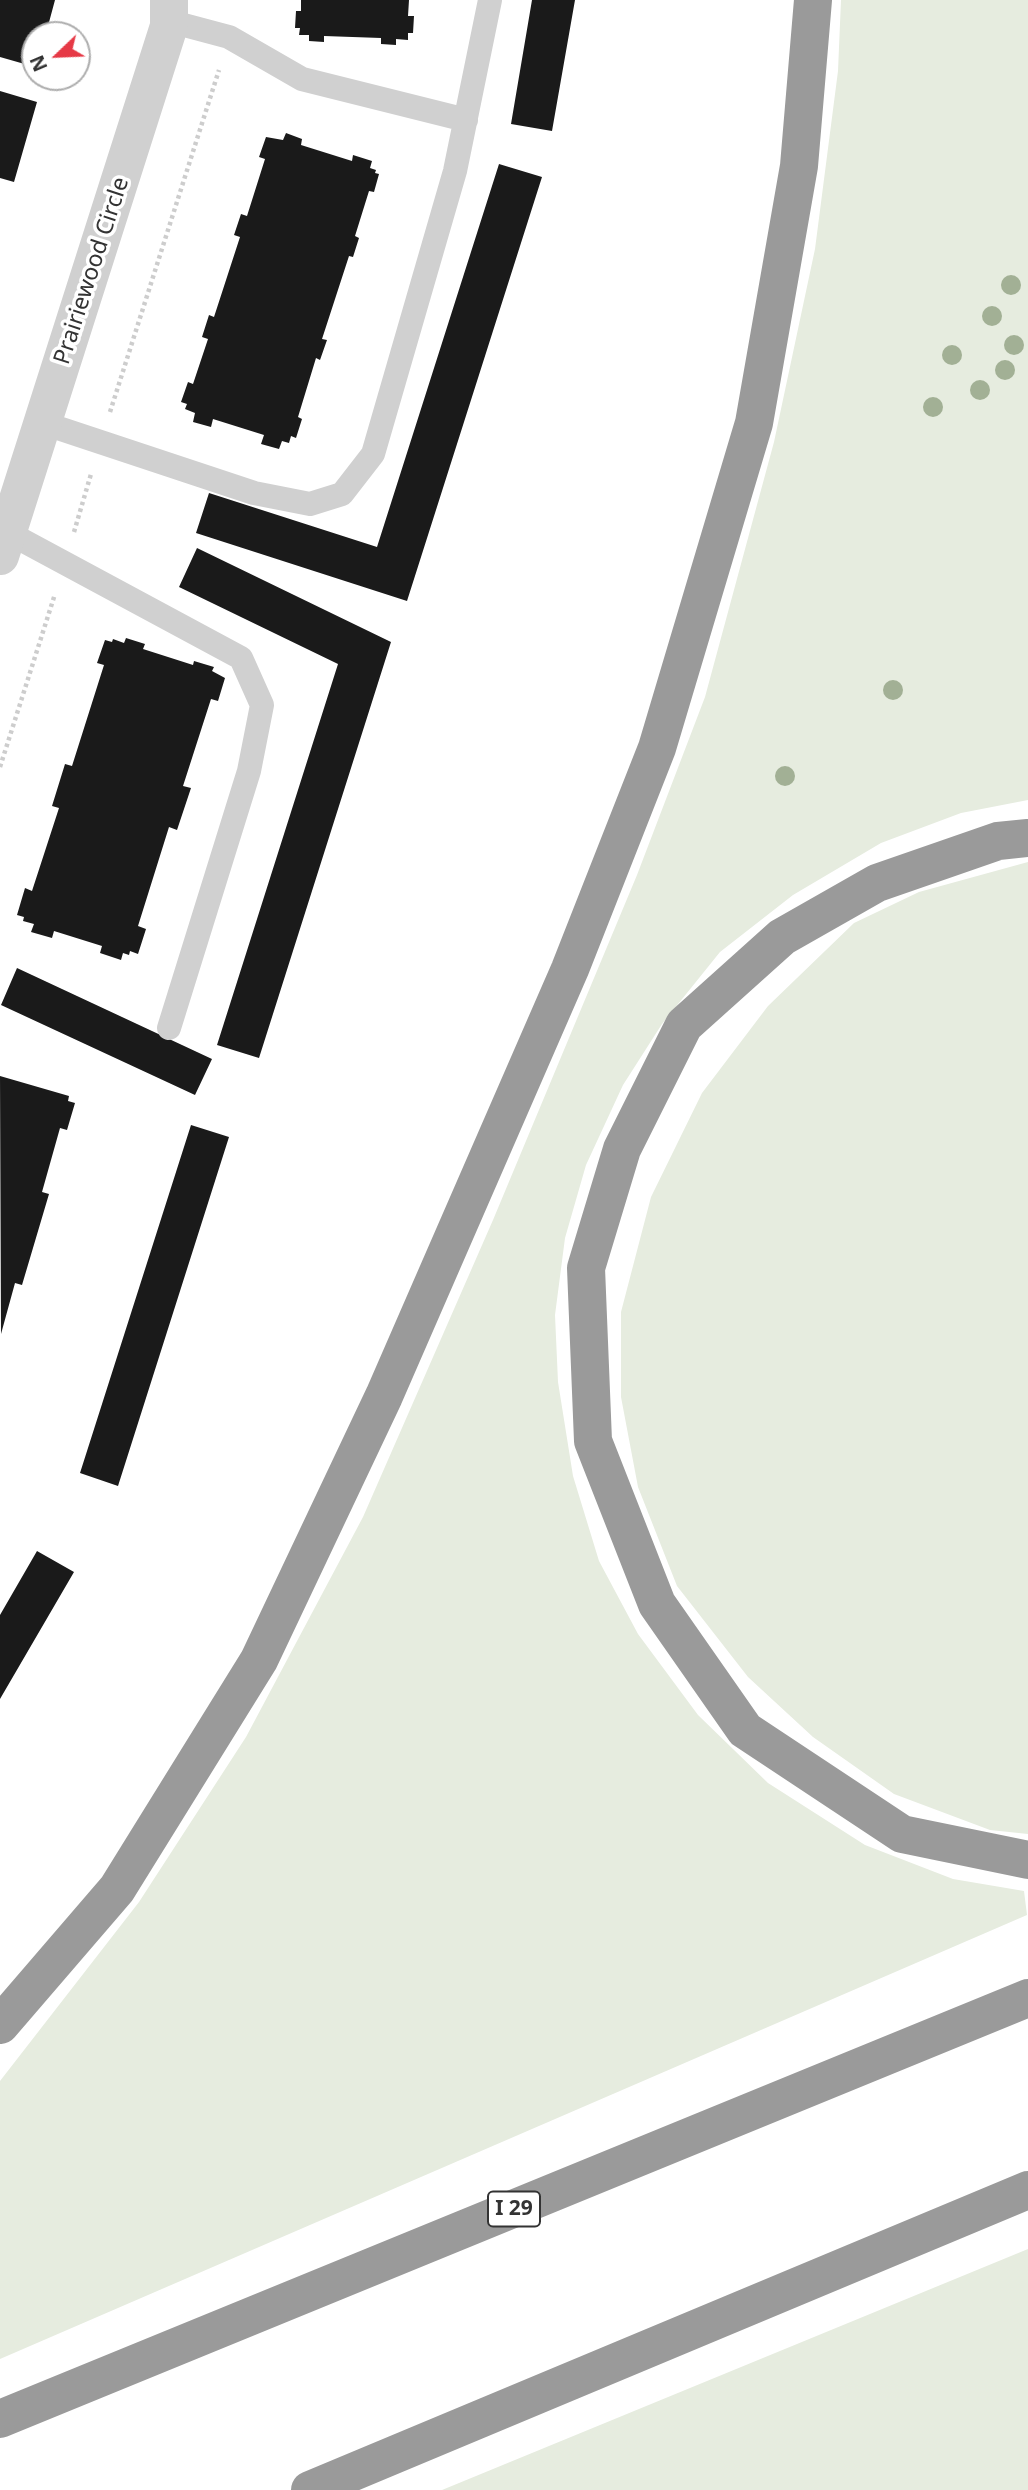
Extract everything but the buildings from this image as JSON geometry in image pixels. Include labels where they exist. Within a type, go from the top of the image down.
[{"type":"highway","points":[[0,2025],[117,1889],[259,1660],[384,1396],[570,969],[657,748],[754,423],[799,166],[813,0]]},
{"type":"highway","points":[[1028,838],[998,841],[877,883],[782,937],[684,1025],[622,1149],[586,1268],[593,1441],[657,1604],[745,1730],[902,1834],[1028,1860]]},
{"type":"highway","name":"I 29","points":[[0,2419],[1028,1998]]},
{"type":"highway","points":[[310,2490],[1028,2190]]},
{"type":"street","name":"Prairiewood Circle","points":[[2,539],[44,423],[169,11]]},
{"type":"lane","points":[[44,423],[254,493],[310,504],[342,494],[373,454],[455,171],[490,0]]},
{"type":"lane","points":[[169,11],[229,37],[302,79],[466,120]]},
{"type":"lane","points":[[2,539],[65,563],[241,658],[262,705],[249,771],[169,1028]]},
{"type":"path","points":[[0,767],[229,37]]},
{"type":"shaded area","points":[[841,0],[1028,0],[1028,800],[961,813],[881,843],[793,895],[720,952],[662,1024],[623,1085],[586,1165],[565,1238],[555,1315],[558,1382],[573,1476],[599,1561],[638,1634],[698,1715],[768,1783],[865,1845],[953,1879],[1024,1891],[1027,1915],[0,2359],[0,2081],[139,1902],[246,1737],[363,1517],[493,1220],[637,875],[705,697],[774,442],[815,249],[838,71]]},
{"type":"shaded area","points":[[1028,862],[1028,1834],[990,1830],[894,1794],[813,1737],[748,1677],[677,1586],[638,1487],[621,1397],[621,1312],[651,1197],[702,1093],[768,1006],[854,923],[919,892]]},
{"type":"shaded area","points":[[1028,2249],[1028,2490],[442,2490]]}]
